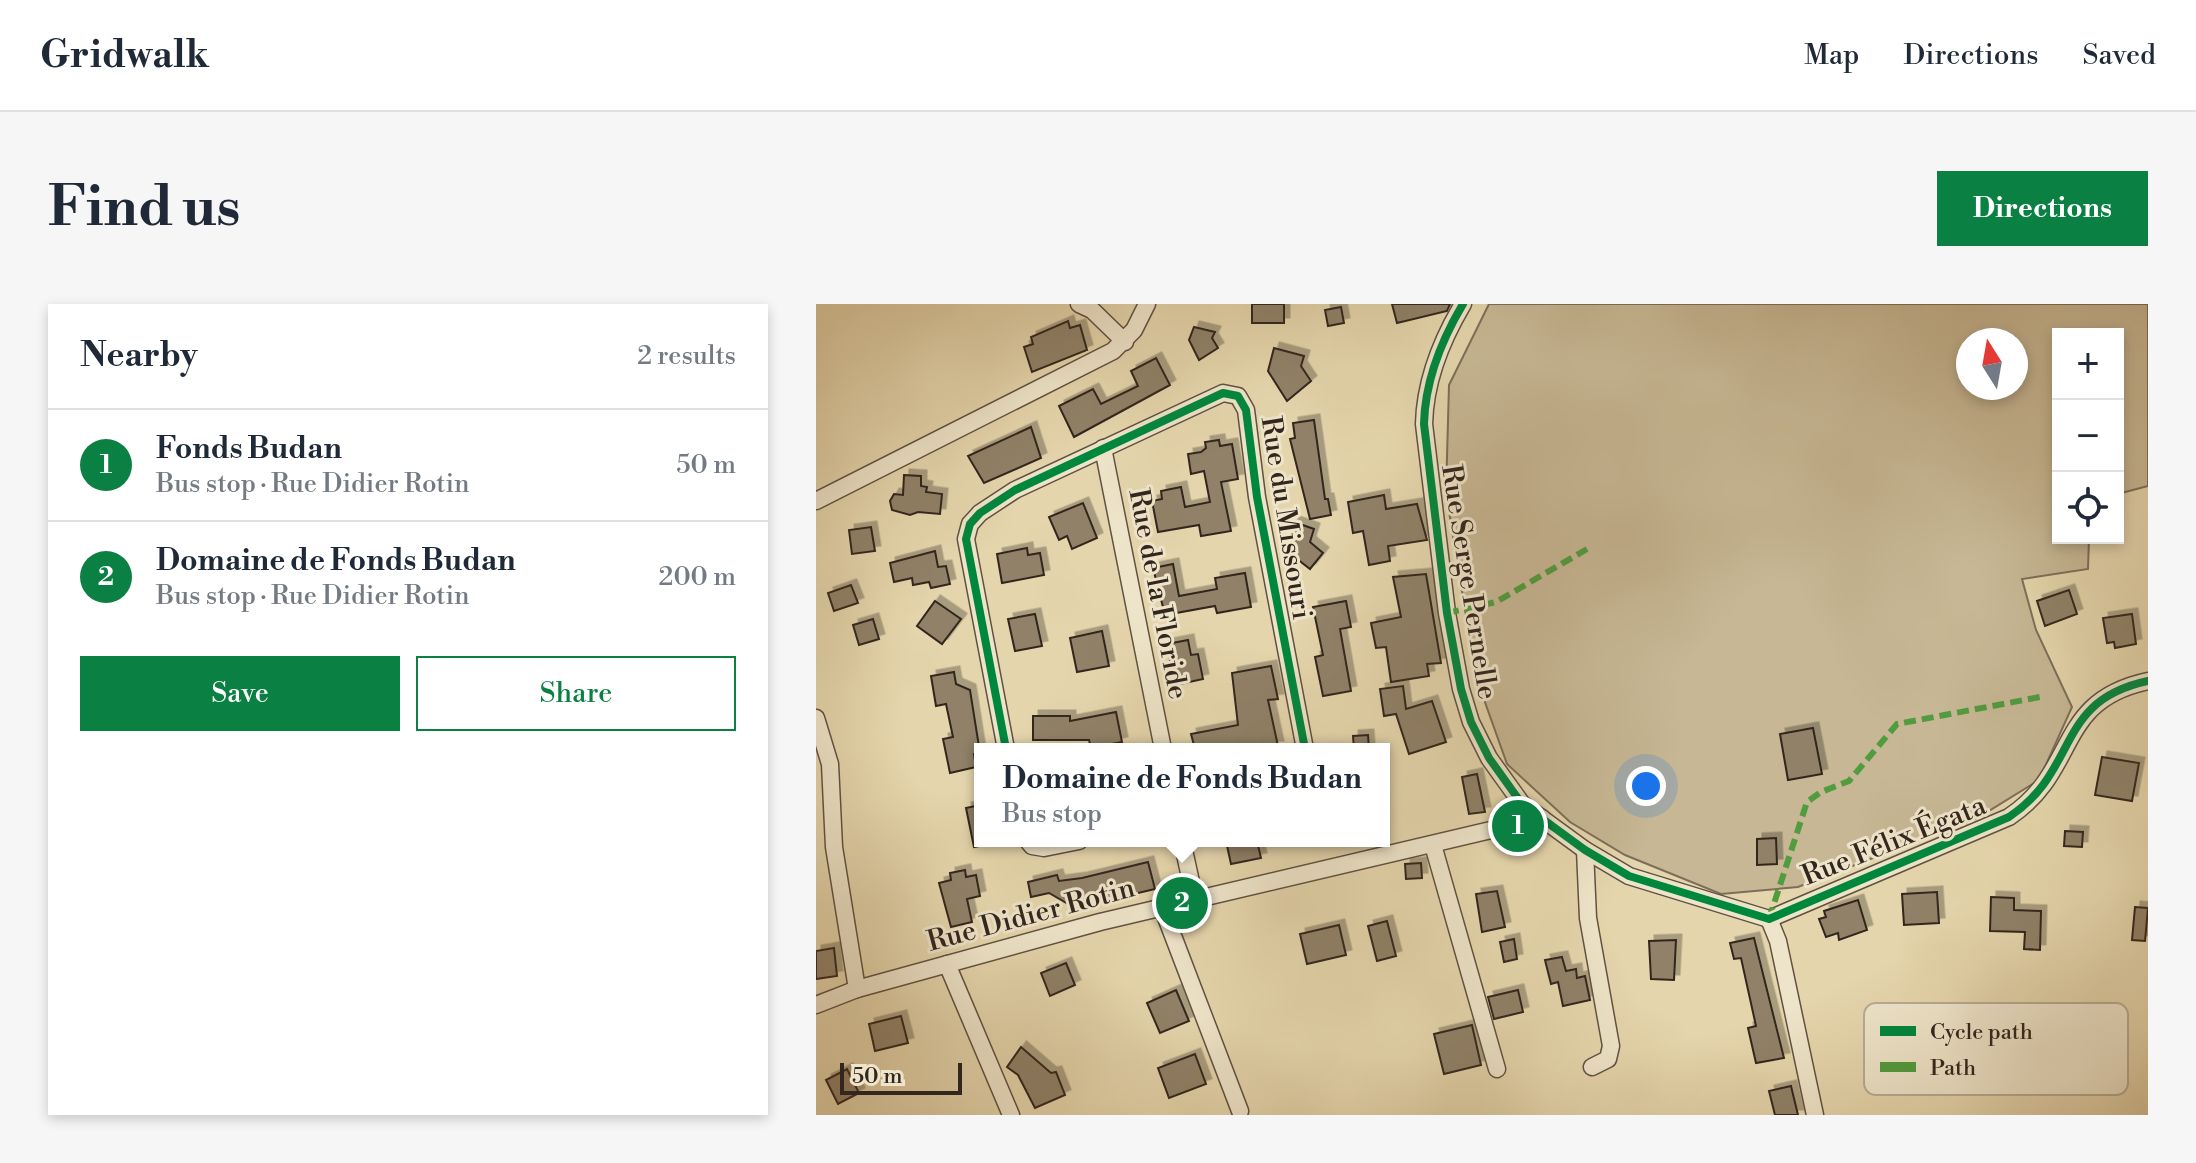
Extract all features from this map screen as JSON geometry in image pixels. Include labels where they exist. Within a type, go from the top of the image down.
[{"type":"street","points":[[1079,304],[1092,310],[1125,342]]},
{"type":"street","points":[[816,501],[1125,342],[1147,304]]},
{"type":"street","name":"Rue Serge Pernelle","points":[[1463,304],[1434,363],[1424,404],[1425,449],[1447,613],[1461,689],[1478,739],[1522,804],[1585,850],[1629,876],[1769,919]]},
{"type":"street","name":"Rue du Missouri","points":[[1103,448],[1214,395],[1230,393],[1241,399],[1246,410],[1257,497],[1304,743]]},
{"type":"street","points":[[1005,743],[966,539],[970,524],[980,513],[1015,490],[1103,448]]},
{"type":"street","name":"Rue de la Floride","points":[[1103,448],[1162,743]]},
{"type":"street","name":"Rue Félix Égata","points":[[1769,919],[2009,817],[2041,791],[2090,707],[2118,689],[2148,681]]},
{"type":"street","points":[[816,718],[830,764],[834,847],[857,989]]},
{"type":"street","name":"Rue Didier Rotin","points":[[816,1005],[857,989],[1162,907],[1542,818]]},
{"type":"street","points":[[1433,845],[1497,1069]]},
{"type":"street","points":[[1183,847],[1195,900]]},
{"type":"street","points":[[1585,850],[1588,918],[1611,1046],[1608,1059],[1592,1067]]},
{"type":"street","points":[[1162,907],[1240,1111]]},
{"type":"street","points":[[1769,919],[1778,941],[1815,1115]]},
{"type":"street","points":[[947,964],[1011,1115]]},
{"type":"shaded area","points":[[1489,304],[2148,304],[2148,486],[2124,492],[2124,328],[2052,328],[2052,544],[2089,544],[2088,569],[2022,579],[2036,630],[2072,707],[2039,780],[1979,817],[1798,887],[1721,894],[1625,855],[1570,822],[1507,764],[1476,677],[1446,493],[1449,385]]},
{"type":"building","points":[[1252,304],[1284,304],[1284,323],[1252,323]]},
{"type":"building","points":[[1392,304],[1450,304],[1447,311],[1397,323]]},
{"type":"building","points":[[1341,307],[1344,323],[1328,326],[1325,310]]},
{"type":"building","points":[[1068,321],[1070,328],[1080,325],[1087,350],[1032,372],[1024,347],[1033,344],[1031,337]]},
{"type":"building","points":[[1194,327],[1215,332],[1212,338],[1218,348],[1199,360],[1189,340]]},
{"type":"building","points":[[1274,348],[1304,356],[1301,366],[1311,381],[1287,401],[1268,371]]},
{"type":"building","points":[[1156,358],[1170,385],[1074,437],[1059,406],[1093,389],[1101,404],[1138,386],[1131,371]]},
{"type":"building","points":[[1314,420],[1325,499],[1328,499],[1331,515],[1310,519],[1290,439],[1295,438],[1293,423]]},
{"type":"building","points":[[1031,427],[1041,458],[984,483],[968,456]]},
{"type":"building","points":[[1219,440],[1220,446],[1232,444],[1238,479],[1221,482],[1231,531],[1201,536],[1199,525],[1158,532],[1152,501],[1162,499],[1161,491],[1181,487],[1185,507],[1210,502],[1204,471],[1191,474],[1188,454],[1201,452],[1206,448],[1205,442]]},
{"type":"building","points":[[904,475],[921,476],[921,486],[927,487],[926,492],[942,494],[940,514],[918,512],[910,515],[892,510],[890,501],[894,494],[903,495]]},
{"type":"building","points":[[1384,495],[1386,509],[1417,504],[1427,540],[1388,546],[1390,561],[1369,565],[1363,531],[1353,533],[1348,502]]},
{"type":"building","points":[[1083,503],[1097,538],[1072,549],[1067,536],[1059,540],[1049,517]]},
{"type":"building","points":[[1294,522],[1314,529],[1310,542],[1323,553],[1310,569],[1292,555],[1288,540]]},
{"type":"building","points":[[871,527],[875,551],[852,554],[849,530]]},
{"type":"building","points":[[1027,548],[1028,555],[1040,553],[1044,575],[1002,583],[997,554]]},
{"type":"building","points":[[935,551],[938,567],[946,566],[950,584],[931,588],[929,582],[913,585],[912,578],[894,582],[890,563]]},
{"type":"building","points":[[1173,564],[1179,596],[1217,589],[1215,578],[1245,573],[1251,607],[1217,613],[1215,606],[1165,615],[1153,568]]},
{"type":"building","points":[[1426,574],[1441,663],[1427,664],[1429,676],[1391,682],[1386,647],[1376,648],[1371,623],[1401,617],[1393,577]]},
{"type":"building","points":[[851,585],[858,603],[834,611],[828,593]]},
{"type":"building","points":[[2069,590],[2077,614],[2045,626],[2037,601]]},
{"type":"building","points":[[935,601],[961,619],[942,644],[917,626]]},
{"type":"building","points":[[1346,601],[1351,627],[1340,629],[1351,691],[1323,696],[1315,657],[1323,655],[1313,607]]},
{"type":"building","points":[[1035,614],[1042,646],[1015,651],[1008,619]]},
{"type":"building","points":[[2132,614],[2136,644],[2115,648],[2114,642],[2107,643],[2103,618]]},
{"type":"building","points":[[873,619],[879,639],[859,645],[853,625]]},
{"type":"building","points":[[1102,631],[1109,666],[1077,672],[1070,638]]},
{"type":"building","points":[[1188,640],[1191,655],[1198,654],[1203,679],[1180,684],[1178,675],[1173,676],[1167,644]]},
{"type":"building","points":[[1271,666],[1278,699],[1268,700],[1277,743],[1193,743],[1191,734],[1238,725],[1232,673]]},
{"type":"building","points":[[954,672],[956,684],[970,690],[978,743],[974,743],[974,767],[950,773],[943,739],[953,737],[946,704],[936,706],[931,676]]},
{"type":"building","points":[[1403,686],[1406,709],[1432,701],[1446,742],[1409,754],[1396,714],[1384,716],[1380,689]]},
{"type":"building","points":[[1116,712],[1122,742],[1033,740],[1033,716],[1070,716],[1070,721]]},
{"type":"building","points":[[1813,728],[1822,774],[1788,780],[1780,734]]},
{"type":"building","points":[[1368,735],[1369,743],[1354,743],[1353,736]]},
{"type":"building","points":[[2102,757],[2139,763],[2132,801],[2095,795]]},
{"type":"building","points":[[1477,774],[1485,812],[1469,814],[1462,777]]},
{"type":"building","points":[[974,806],[974,847],[966,808]]},
{"type":"building","points":[[2065,831],[2083,832],[2082,847],[2064,846]]},
{"type":"building","points":[[1776,838],[1777,864],[1757,865],[1757,839]]},
{"type":"building","points":[[1227,847],[1258,847],[1261,858],[1231,864]]},
{"type":"building","points":[[1148,862],[1155,889],[1075,908],[1049,893],[1031,897],[1028,882],[1057,875],[1059,881],[1082,878]]},
{"type":"building","points":[[1421,863],[1422,878],[1406,879],[1405,864]]},
{"type":"building","points":[[965,870],[966,877],[976,875],[980,896],[967,899],[972,922],[951,927],[939,883],[951,880],[950,873]]},
{"type":"building","points":[[1497,891],[1505,927],[1482,932],[1476,894]]},
{"type":"building","points":[[1937,892],[1939,923],[1904,925],[1902,894]]},
{"type":"building","points":[[1991,897],[2014,898],[2014,910],[2041,911],[2040,950],[2024,949],[2025,932],[1990,931]]},
{"type":"building","points":[[1858,900],[1867,930],[1839,940],[1838,933],[1826,937],[1819,919],[1826,917],[1824,911]]},
{"type":"building","points":[[2135,907],[2148,908],[2145,941],[2132,940]]},
{"type":"building","points":[[1387,921],[1396,956],[1377,961],[1368,926]]},
{"type":"building","points":[[1339,925],[1346,955],[1307,964],[1300,934]]},
{"type":"building","points":[[1754,938],[1784,1058],[1756,1063],[1748,1028],[1756,1026],[1741,958],[1734,959],[1730,943]]},
{"type":"building","points":[[1514,939],[1517,959],[1504,962],[1500,942]]},
{"type":"building","points":[[1676,940],[1674,980],[1651,979],[1649,941]]},
{"type":"building","points":[[834,948],[837,976],[816,979],[816,951]]},
{"type":"building","points":[[1562,957],[1566,971],[1576,969],[1577,978],[1585,976],[1590,1000],[1563,1006],[1558,982],[1551,984],[1545,960]]},
{"type":"building","points":[[1066,963],[1075,985],[1050,996],[1041,973]]},
{"type":"building","points":[[1176,990],[1189,1021],[1160,1033],[1147,1003]]},
{"type":"building","points":[[1518,990],[1523,1012],[1494,1019],[1488,997]]},
{"type":"building","points":[[901,1016],[908,1043],[875,1051],[869,1024]]},
{"type":"building","points":[[1472,1025],[1481,1065],[1444,1074],[1434,1034]]},
{"type":"building","points":[[1021,1047],[1051,1073],[1056,1072],[1065,1095],[1035,1108],[1018,1075],[1007,1067]]},
{"type":"building","points":[[1195,1054],[1206,1084],[1169,1098],[1158,1068]]},
{"type":"building","points":[[847,1069],[859,1093],[838,1104],[826,1080]]},
{"type":"building","points":[[1791,1086],[1798,1115],[1775,1115],[1769,1091]]},
{"type":"marked path","points":[[1447,613],[1496,602],[1587,549]]},
{"type":"marked path","points":[[1769,919],[1807,802],[1821,792],[1849,781],[1897,724],[2040,697]]},
{"type":"cycle path","points":[[1463,304],[1436,361],[1427,392],[1424,424],[1447,613],[1461,689],[1471,722],[1489,758],[1522,804],[1585,850],[1629,876],[1769,919],[2009,817],[2032,798],[2047,779],[2081,720],[2097,704],[2118,691],[2148,681]]},
{"type":"cycle path","points":[[1005,743],[966,539],[970,524],[980,513],[1015,490],[1223,393],[1238,396],[1246,410],[1257,497],[1304,743]]},
{"type":"place","name":"Fonds Budan","points":[[1518,826]]},
{"type":"place","name":"Domaine de Fonds Budan","points":[[1182,903]]}]
